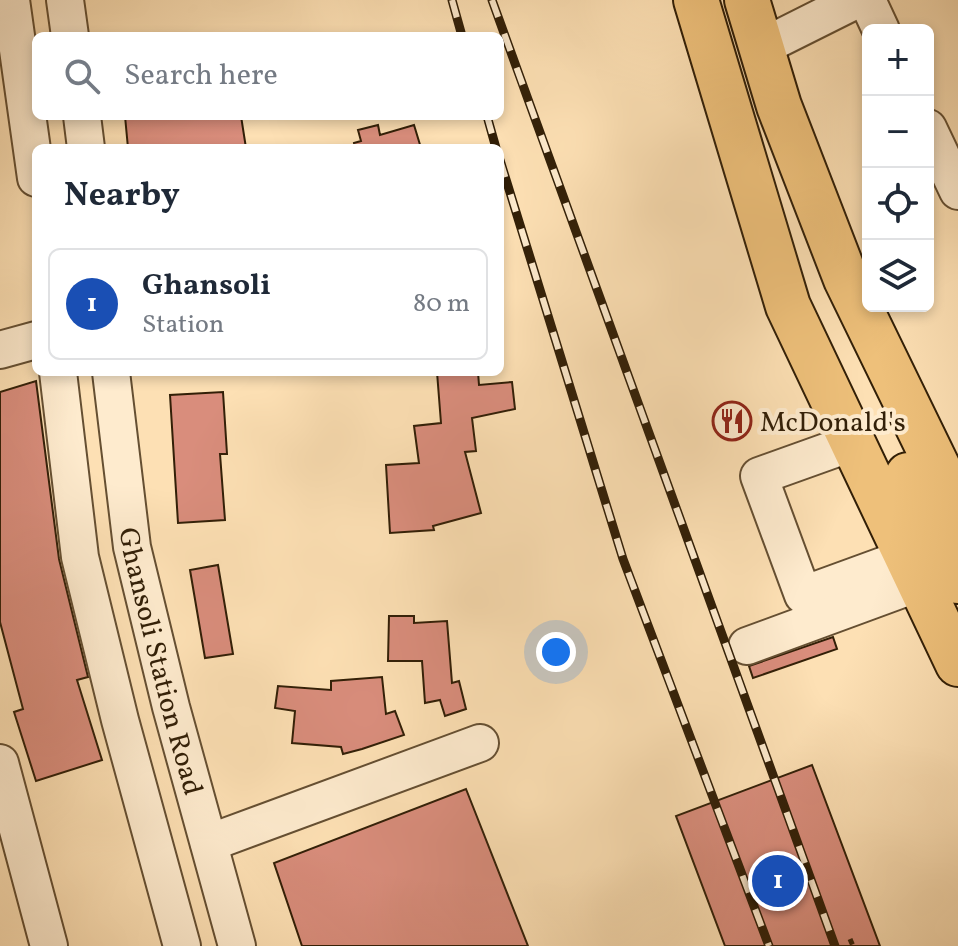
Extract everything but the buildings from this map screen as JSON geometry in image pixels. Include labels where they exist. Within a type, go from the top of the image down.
[{"type":"main road","points":[[696,0],[788,306],[854,442],[929,573]]},
{"type":"main road","points":[[747,0],[779,106],[844,276],[958,664]]},
{"type":"main road","points":[[734,122],[844,276],[958,509]]},
{"type":"main road","points":[[896,312],[958,441]]},
{"type":"street","points":[[11,0],[32,150]]},
{"type":"street","points":[[65,0],[69,32]]},
{"type":"street","points":[[762,47],[856,0]]},
{"type":"street","points":[[867,0],[878,24]]},
{"type":"street","points":[[82,120],[86,144]]},
{"type":"street","points":[[934,141],[958,191]]},
{"type":"street","points":[[0,350],[32,341]]},
{"type":"street","name":"Ghansoli Station Road","points":[[58,376],[80,557],[120,720],[182,946]]},
{"type":"street","name":"Ghansoli Station Road","points":[[111,376],[132,547],[237,946]]},
{"type":"street","points":[[854,442],[759,476],[803,595],[929,573]]},
{"type":"street","points":[[747,646],[929,573]]},
{"type":"street","points":[[209,843],[480,743]]},
{"type":"street","points":[[0,763],[49,946]]},
{"type":"path","points":[[850,939],[853,946]]},
{"type":"railway","points":[[452,0],[461,32]]},
{"type":"railway","points":[[492,0],[504,32]]},
{"type":"railway","points":[[504,33],[835,946]]},
{"type":"railway","points":[[488,120],[495,144]]},
{"type":"railway","points":[[504,173],[623,559],[769,946]]},
{"type":"place","name":"McDonald's","points":[[732,421]]},
{"type":"place","name":"Ghansoli","points":[[778,881]]}]
